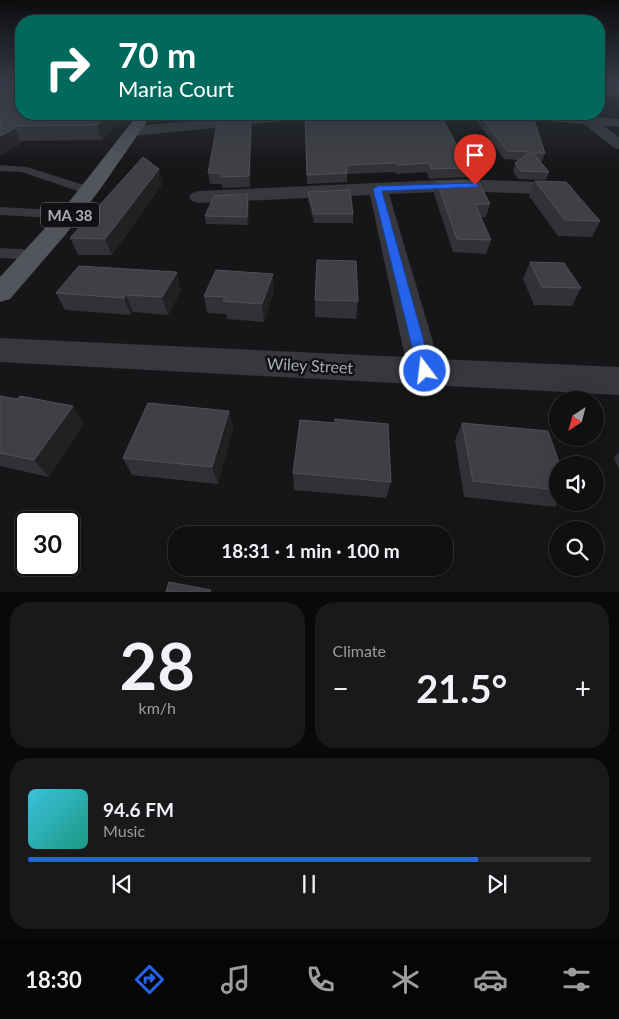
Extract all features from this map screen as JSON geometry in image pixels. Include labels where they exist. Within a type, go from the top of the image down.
[{"type":"main road","name":"MA 38","points":[[0,293],[70,215],[141,120]]},
{"type":"street","points":[[133,131],[251,120]]},
{"type":"street","points":[[587,120],[619,144]]},
{"type":"street","points":[[601,120],[619,123]]},
{"type":"street","points":[[199,197],[462,185],[564,189]]},
{"type":"street","points":[[378,189],[425,371]]},
{"type":"street","name":"Wiley Street","points":[[0,350],[619,381]]},
{"type":"lane","points":[[0,168],[23,169],[88,191]]},
{"type":"lane","points":[[0,211],[70,215]]},
{"type":"lane","points":[[0,254],[36,255]]},
{"type":"building","points":[[0,110],[15,110],[15,120],[102,120],[97,125],[13,126],[15,128],[0,136]]},
{"type":"building","points":[[218,120],[251,120],[249,176],[221,177],[223,173],[208,173]]},
{"type":"building","points":[[305,120],[443,120],[469,168],[431,169],[429,163],[346,165],[347,173],[307,175]]},
{"type":"building","points":[[484,120],[534,120],[545,153],[533,153],[549,172],[521,171],[515,163],[530,152],[507,151]]},
{"type":"building","points":[[143,157],[159,169],[105,239],[70,238]]},
{"type":"building","points":[[478,181],[490,204],[475,204],[491,240],[457,239],[437,182]]},
{"type":"building","points":[[535,181],[566,182],[600,221],[565,220]]},
{"type":"building","points":[[350,190],[353,214],[314,214],[308,192]]},
{"type":"building","points":[[248,194],[247,217],[205,216],[214,196]]},
{"type":"building","points":[[317,260],[356,261],[358,301],[315,300]]},
{"type":"building","points":[[530,262],[564,263],[581,288],[542,287]]},
{"type":"building","points":[[79,266],[177,272],[162,297],[126,295],[124,298],[56,293]]},
{"type":"building","points":[[216,270],[273,274],[262,304],[223,301],[225,297],[204,296]]},
{"type":"building","points":[[0,396],[17,399],[20,396],[73,406],[34,460],[0,453]]},
{"type":"building","points":[[148,403],[229,411],[212,467],[123,458]]},
{"type":"building","points":[[335,419],[388,424],[391,482],[293,473],[300,420],[335,423]]},
{"type":"building","points":[[462,423],[548,431],[549,446],[553,446],[557,456],[549,456],[549,489],[473,481]]},
{"type":"building","points":[[169,582],[211,590],[210,592],[166,592]]},
{"type":"route","points":[[425,371],[378,189],[475,185]]}]
